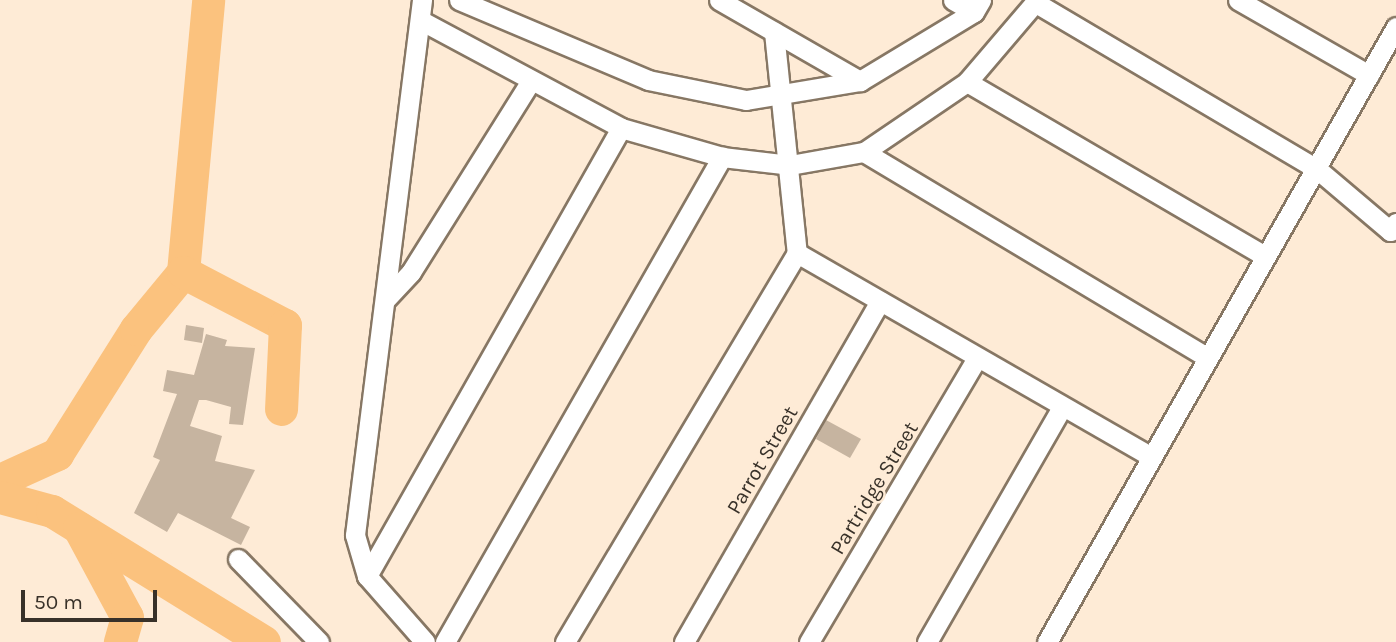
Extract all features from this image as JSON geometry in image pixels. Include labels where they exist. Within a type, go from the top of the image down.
[{"type":"street","points":[[459,0],[648,80],[746,100],[780,99],[860,81],[977,6]]},
{"type":"street","points":[[719,0],[860,81]]},
{"type":"street","points":[[953,0],[977,6]]},
{"type":"street","points":[[1238,0],[1369,75]]},
{"type":"street","points":[[425,642],[367,576],[355,535],[421,10],[531,81],[621,128],[722,157],[790,165],[864,152],[967,82],[1036,1],[1317,169],[1390,231],[1396,223]]},
{"type":"street","points":[[1047,642],[1396,27]]},
{"type":"street","points":[[565,642],[797,253],[790,165],[774,32]]},
{"type":"street","points":[[385,300],[411,272],[531,81]]},
{"type":"street","points":[[967,82],[1265,257]]},
{"type":"street","points":[[367,576],[621,128]]},
{"type":"street","points":[[864,152],[1208,358]]},
{"type":"street","points":[[445,642],[722,157]]},
{"type":"street","points":[[797,253],[1152,457]]},
{"type":"street","name":"Parrot Street","points":[[684,642],[880,301]]},
{"type":"street","name":"Partridge Street","points":[[809,642],[977,358]]},
{"type":"street","points":[[927,642],[1062,407]]},
{"type":"street","points":[[238,559],[319,642]]},
{"type":"building","points":[[186,325],[204,328],[202,343],[184,340]]},
{"type":"building","points":[[206,334],[227,340],[225,346],[255,348],[243,425],[229,424],[231,407],[199,400],[190,426],[222,436],[215,461],[255,470],[231,518],[250,527],[241,545],[178,513],[167,532],[134,513],[160,460],[153,457],[177,394],[163,391],[167,370],[194,375]]},
{"type":"building","points":[[826,420],[861,439],[850,458],[816,439]]},
{"type":"waterway","points":[[183,272],[208,0]]},
{"type":"waterway","points":[[0,480],[57,454],[136,329],[183,272],[285,325],[281,409]]},
{"type":"waterway","points":[[0,497],[52,511],[264,642]]},
{"type":"waterway","points":[[79,528],[127,617],[120,642]]}]
